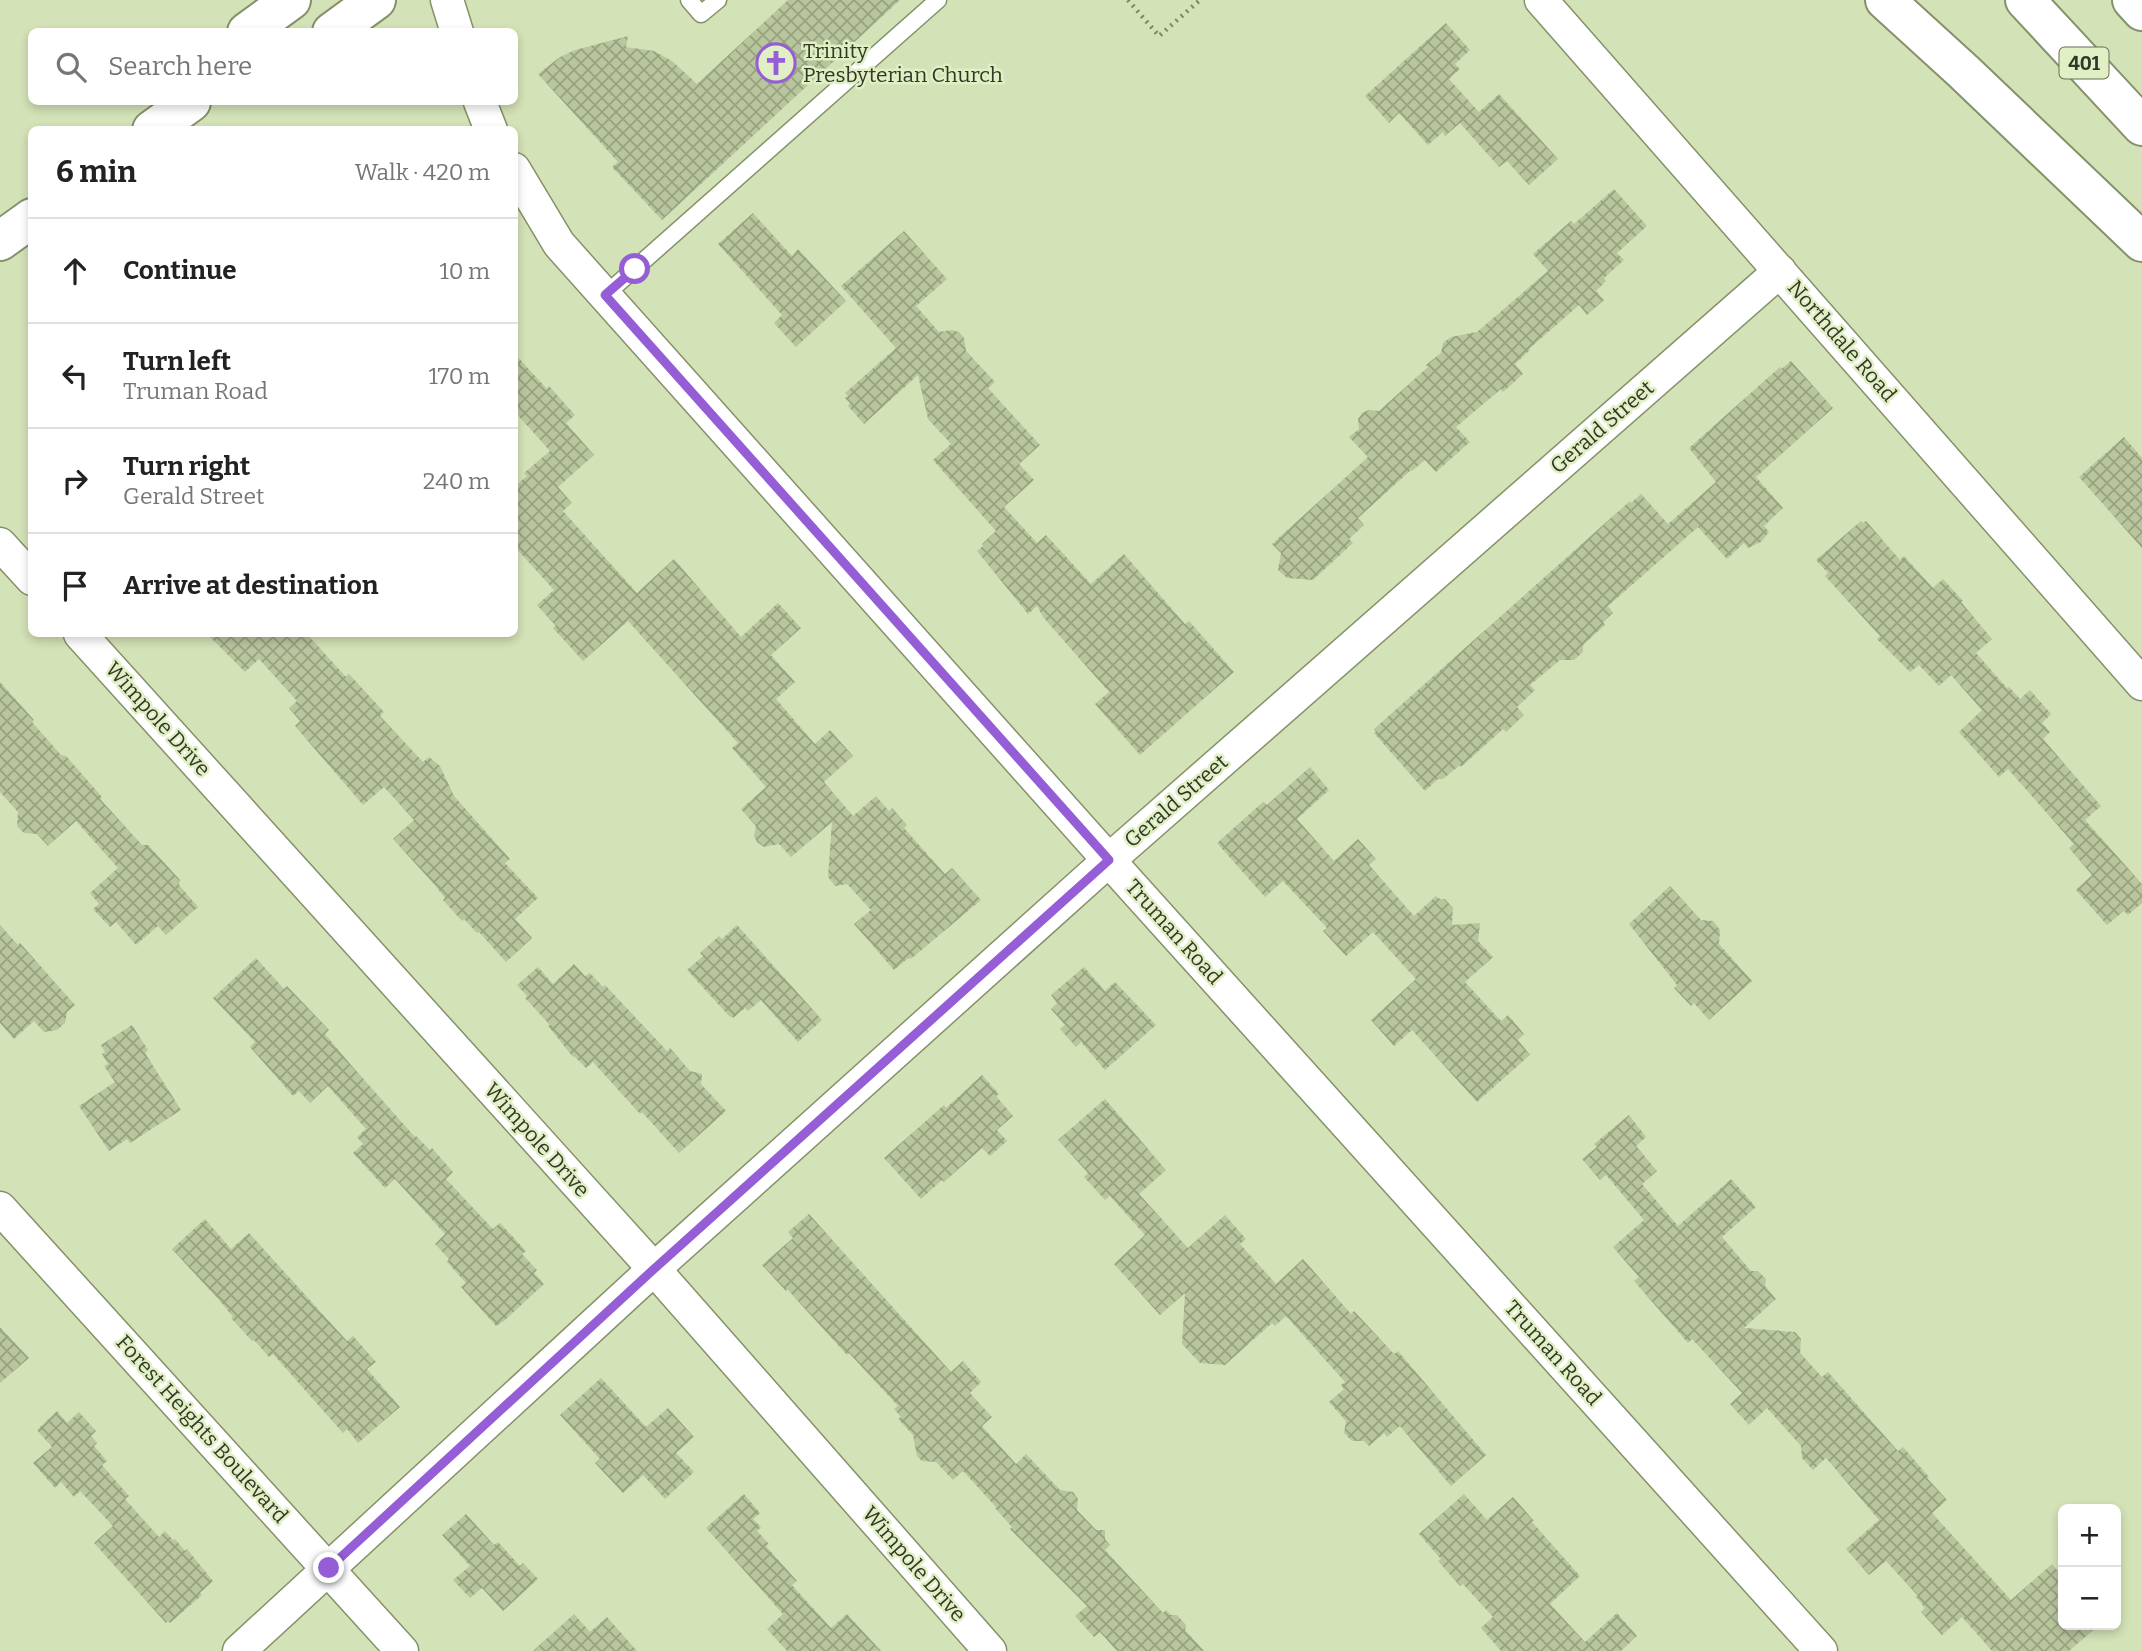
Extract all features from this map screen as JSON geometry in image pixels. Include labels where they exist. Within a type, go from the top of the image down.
[{"type":"main road","points":[[252,28],[291,0]]},
{"type":"main road","points":[[338,28],[376,0]]},
{"type":"main road","points":[[1885,0],[2142,242]]},
{"type":"main road","name":"401","points":[[2025,0],[2142,126]]},
{"type":"main road","points":[[2132,0],[2142,11]]},
{"type":"main road","points":[[158,126],[187,105]]},
{"type":"main road","points":[[0,241],[28,221]]},
{"type":"street","points":[[447,0],[456,28]]},
{"type":"street","name":"Northdale Road","points":[[1541,0],[2142,684]]},
{"type":"street","points":[[481,105],[489,126]]},
{"type":"street","name":"Truman Road","points":[[518,176],[559,244],[1821,1651]]},
{"type":"street","name":"Gerald Street","points":[[239,1651],[654,1269],[1109,860],[1780,271]]},
{"type":"street","points":[[0,544],[28,575]]},
{"type":"street","name":"Wimpole Drive","points":[[83,637],[654,1269],[990,1651]]},
{"type":"street","name":"Forest Heights Boulevard","points":[[0,1208],[402,1651]]},
{"type":"lane","points":[[689,0],[701,14],[718,0]]},
{"type":"lane","points":[[605,295],[932,2]]},
{"type":"path","points":[[1128,0],[1159,36],[1200,0]]},
{"type":"building","name":"Trinity Presbyterian Church","points":[[788,0],[900,0],[662,220],[612,167],[618,162],[538,74],[560,57],[575,50],[628,36],[626,47],[654,51],[672,61],[697,84]]},
{"type":"building","points":[[1446,23],[1470,50],[1455,64],[1460,69],[1449,79],[1479,112],[1499,94],[1558,159],[1529,185],[1507,161],[1499,167],[1460,123],[1445,136],[1443,132],[1428,145],[1399,113],[1389,123],[1365,96]]},
{"type":"building","points":[[1614,189],[1647,226],[1617,253],[1624,260],[1604,278],[1606,281],[1596,291],[1604,300],[1587,315],[1579,305],[1529,349],[1515,364],[1523,374],[1456,427],[1470,442],[1436,472],[1425,460],[1411,470],[1358,518],[1364,525],[1349,539],[1353,543],[1313,580],[1287,578],[1278,570],[1281,553],[1272,544],[1368,457],[1349,437],[1359,429],[1358,419],[1362,413],[1369,410],[1379,411],[1428,367],[1426,365],[1441,353],[1443,343],[1451,337],[1477,332],[1548,271],[1533,254],[1571,221],[1574,224]]},
{"type":"building","points":[[753,213],[792,256],[798,249],[846,301],[796,347],[774,323],[782,315],[718,244]]},
{"type":"building","points":[[904,231],[947,279],[916,306],[939,332],[959,332],[964,338],[966,351],[995,382],[988,388],[1040,445],[1019,464],[1034,480],[1004,507],[1037,543],[1046,535],[1091,584],[1124,554],[1185,624],[1189,621],[1234,672],[1140,755],[1095,704],[1109,692],[1043,617],[1037,606],[1028,614],[977,551],[996,531],[933,460],[951,444],[928,419],[918,375],[864,424],[848,406],[850,403],[845,398],[848,396],[845,393],[896,348],[841,286]]},
{"type":"building","points":[[518,357],[575,415],[566,423],[594,455],[558,487],[572,503],[563,511],[637,593],[674,559],[741,637],[778,603],[801,628],[771,655],[795,682],[776,699],[815,744],[830,730],[853,756],[824,782],[853,816],[876,796],[889,811],[892,808],[907,825],[904,828],[945,874],[952,868],[981,900],[912,958],[894,970],[854,924],[871,910],[847,884],[835,886],[828,877],[832,822],[791,857],[779,844],[764,847],[757,842],[754,836],[756,826],[741,809],[766,787],[732,748],[738,743],[628,621],[583,661],[553,628],[556,626],[537,605],[554,590],[518,550],[518,484],[527,476],[524,473],[550,451],[518,415]]},
{"type":"building","points":[[1791,361],[1833,408],[1756,477],[1783,508],[1764,526],[1769,532],[1761,542],[1748,548],[1744,543],[1727,559],[1698,527],[1608,606],[1613,613],[1603,622],[1605,625],[1583,645],[1583,652],[1574,660],[1560,660],[1530,685],[1535,690],[1517,707],[1524,715],[1506,732],[1503,729],[1461,767],[1460,765],[1443,779],[1438,779],[1425,791],[1374,733],[1374,729],[1630,501],[1631,503],[1641,494],[1668,524],[1716,482],[1689,448],[1780,367],[1781,369]]},
{"type":"building","points":[[2124,437],[2142,458],[2142,548],[2079,477]]},
{"type":"building","points":[[1861,521],[1866,521],[1900,560],[1904,556],[1933,588],[1943,579],[1992,639],[1976,653],[2020,699],[2030,690],[2051,714],[2042,723],[2050,732],[2043,739],[2101,806],[2085,820],[2142,884],[2142,903],[2128,915],[2124,911],[2107,925],[2076,890],[2092,875],[2069,848],[2074,844],[2008,769],[1999,777],[1959,732],[1982,710],[1951,675],[1939,686],[1919,665],[1910,672],[1877,639],[1880,636],[1825,576],[1828,573],[1816,560]]},
{"type":"building","points":[[210,637],[310,637],[346,677],[349,674],[384,712],[380,716],[423,762],[429,757],[440,766],[454,796],[510,859],[505,863],[538,898],[515,919],[532,938],[506,962],[479,932],[464,919],[462,921],[443,900],[445,898],[433,883],[393,839],[414,820],[384,787],[363,805],[295,726],[300,721],[289,708],[297,701],[259,659],[245,672]]},
{"type":"building","points":[[0,682],[61,755],[66,756],[102,797],[100,799],[142,845],[148,845],[180,880],[179,885],[198,907],[166,935],[158,926],[136,945],[116,922],[110,927],[93,909],[99,904],[90,893],[118,868],[76,821],[48,846],[37,834],[24,833],[17,826],[18,812],[0,792]]},
{"type":"building","points":[[1310,767],[1329,790],[1297,819],[1334,861],[1358,839],[1376,859],[1369,865],[1414,916],[1436,896],[1445,899],[1453,908],[1452,925],[1480,923],[1478,941],[1493,957],[1465,982],[1501,1021],[1508,1015],[1524,1034],[1518,1040],[1530,1055],[1477,1102],[1412,1030],[1394,1046],[1371,1020],[1416,979],[1373,932],[1346,956],[1323,931],[1327,928],[1283,881],[1265,897],[1217,843],[1263,802],[1267,805]]},
{"type":"building","points":[[1670,886],[1701,920],[1713,921],[1720,930],[1719,944],[1752,981],[1709,1020],[1694,1003],[1691,1006],[1674,988],[1677,985],[1629,924]]},
{"type":"building","points":[[0,925],[18,945],[20,943],[75,1005],[67,1012],[65,1023],[57,1030],[44,1032],[34,1021],[14,1039],[0,1023]]},
{"type":"building","points":[[737,925],[822,1020],[798,1042],[761,1000],[748,1011],[745,1008],[733,1018],[730,1017],[687,970],[703,956],[700,953],[719,936],[722,939]]},
{"type":"building","points":[[256,958],[284,989],[287,986],[329,1030],[325,1034],[351,1065],[415,1137],[430,1150],[432,1148],[453,1172],[446,1179],[493,1229],[500,1223],[526,1251],[522,1254],[537,1270],[534,1273],[544,1284],[504,1321],[496,1326],[461,1287],[466,1283],[435,1244],[445,1234],[395,1179],[385,1188],[353,1153],[363,1144],[357,1137],[366,1129],[328,1086],[310,1103],[299,1091],[293,1096],[250,1047],[255,1042],[213,998]]},
{"type":"building","points":[[574,964],[585,976],[590,973],[603,987],[605,985],[667,1051],[670,1048],[690,1071],[702,1074],[701,1084],[726,1111],[679,1153],[593,1062],[586,1068],[573,1057],[517,985],[538,967],[553,984]]},
{"type":"building","points":[[1084,967],[1105,991],[1115,982],[1156,1025],[1105,1070],[1081,1042],[1076,1047],[1060,1029],[1065,1025],[1051,1009],[1057,1003],[1051,995]]},
{"type":"building","points":[[132,1025],[148,1050],[145,1053],[181,1110],[130,1143],[127,1139],[109,1151],[79,1106],[115,1082],[104,1066],[108,1064],[102,1054],[105,1052],[101,1045]]},
{"type":"building","points":[[982,1075],[999,1094],[996,1096],[1013,1116],[997,1130],[1007,1141],[990,1156],[982,1148],[921,1199],[884,1158]]},
{"type":"building","points":[[1105,1099],[1166,1170],[1139,1194],[1188,1248],[1225,1215],[1246,1239],[1240,1244],[1276,1284],[1303,1259],[1351,1314],[1354,1311],[1394,1354],[1398,1351],[1486,1455],[1451,1486],[1400,1426],[1387,1437],[1384,1433],[1369,1446],[1364,1441],[1352,1441],[1344,1433],[1346,1421],[1329,1402],[1344,1389],[1341,1385],[1345,1382],[1286,1316],[1275,1326],[1272,1323],[1225,1365],[1200,1363],[1182,1344],[1185,1293],[1160,1315],[1114,1264],[1145,1235],[1110,1196],[1105,1200],[1084,1177],[1088,1173],[1058,1140]]},
{"type":"building","points":[[1629,1115],[1646,1137],[1636,1146],[1657,1171],[1642,1184],[1678,1226],[1731,1179],[1756,1207],[1722,1237],[1751,1271],[1758,1271],[1766,1279],[1765,1286],[1776,1299],[1744,1328],[1795,1332],[1801,1339],[1800,1353],[1822,1377],[1828,1372],[1898,1451],[1903,1447],[1929,1477],[1927,1478],[1947,1500],[1932,1513],[2011,1600],[2052,1564],[2058,1571],[2058,1630],[2093,1630],[2069,1651],[1992,1651],[1962,1617],[1942,1635],[1921,1612],[1925,1608],[1916,1597],[1918,1596],[1886,1561],[1869,1575],[1846,1549],[1879,1520],[1826,1458],[1813,1470],[1802,1458],[1801,1446],[1767,1408],[1749,1425],[1730,1404],[1742,1393],[1692,1339],[1688,1343],[1634,1281],[1639,1277],[1613,1247],[1644,1220],[1606,1175],[1600,1180],[1582,1159],[1597,1147],[1594,1144]]},
{"type":"building","points":[[809,1214],[951,1372],[963,1361],[981,1382],[970,1393],[992,1417],[982,1426],[1016,1464],[1026,1454],[1060,1490],[1073,1492],[1078,1499],[1077,1510],[1096,1530],[1105,1530],[1105,1539],[1110,1545],[1105,1550],[1163,1613],[1166,1610],[1171,1615],[1177,1615],[1186,1625],[1185,1630],[1204,1651],[1117,1651],[1100,1632],[1094,1637],[1075,1616],[1087,1606],[1010,1529],[1012,1527],[996,1507],[963,1471],[953,1480],[936,1462],[922,1461],[917,1456],[913,1435],[898,1419],[901,1417],[894,1409],[898,1406],[762,1265],[793,1238],[788,1232]]},
{"type":"building","points":[[205,1219],[231,1249],[249,1233],[347,1341],[353,1336],[376,1362],[367,1369],[400,1407],[358,1443],[347,1429],[343,1433],[273,1354],[269,1357],[252,1341],[172,1249]]},
{"type":"building","points":[[0,1327],[29,1358],[0,1383]]},
{"type":"building","points":[[601,1378],[646,1427],[668,1408],[694,1437],[676,1453],[694,1472],[665,1499],[643,1475],[623,1493],[595,1463],[600,1459],[560,1415]]},
{"type":"building","points":[[57,1411],[67,1423],[79,1412],[96,1431],[91,1436],[97,1443],[94,1446],[107,1461],[102,1465],[129,1496],[125,1499],[159,1537],[165,1531],[185,1551],[187,1549],[213,1581],[200,1593],[202,1595],[170,1623],[166,1623],[94,1543],[113,1526],[80,1491],[74,1497],[61,1482],[55,1488],[33,1463],[52,1447],[37,1430]]},
{"type":"building","points":[[744,1494],[760,1513],[753,1519],[761,1527],[757,1531],[769,1544],[766,1546],[797,1581],[792,1585],[831,1628],[847,1614],[881,1651],[787,1651],[767,1629],[783,1614],[706,1528]]},
{"type":"building","points":[[1464,1494],[1487,1520],[1513,1497],[1580,1576],[1550,1604],[1585,1642],[1617,1613],[1637,1636],[1621,1651],[1501,1651],[1481,1628],[1493,1617],[1463,1584],[1460,1586],[1419,1534]]},
{"type":"building","points":[[466,1514],[494,1545],[498,1542],[520,1566],[523,1563],[538,1579],[503,1611],[482,1588],[470,1598],[453,1580],[470,1566],[442,1535]]},
{"type":"building","points":[[574,1614],[590,1632],[607,1617],[637,1651],[533,1651]]},
{"type":"place","name":"Trinity Presbyterian Church","points":[[776,63]]},
{"type":"route","points":[[329,1568],[654,1269],[1109,860],[605,295],[635,269]]}]
